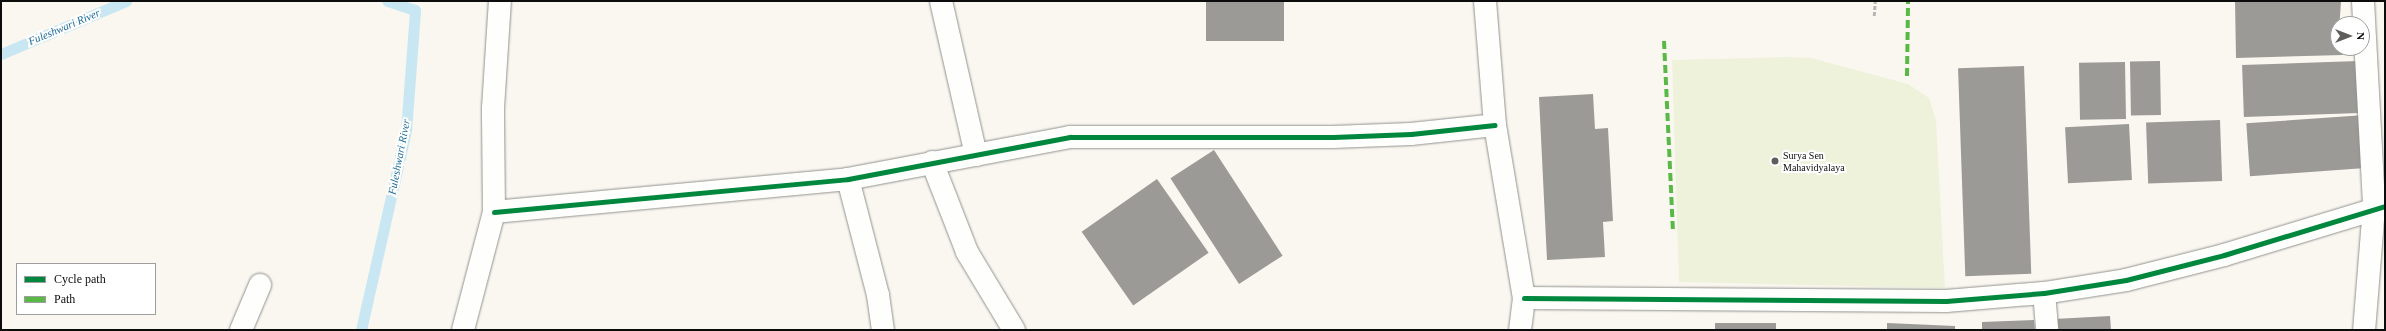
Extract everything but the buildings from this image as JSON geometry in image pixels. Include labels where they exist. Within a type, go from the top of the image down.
[{"type":"street","points":[[463,330],[494,212],[493,108],[500,1]]},
{"type":"street","points":[[940,1],[976,155]]},
{"type":"street","points":[[1485,1],[1495,125],[1524,298],[1520,330]]},
{"type":"street","points":[[2364,1],[2380,207],[2364,330]]},
{"type":"street","points":[[494,212],[848,179],[1041,141],[1092,135],[1333,137],[1411,134],[1495,125]]},
{"type":"street","points":[[932,162],[967,252],[1014,330]]},
{"type":"street","points":[[848,179],[878,295],[883,330]]},
{"type":"street","points":[[1524,298],[1946,301],[2044,293],[2134,278],[2224,255],[2380,207]]},
{"type":"street","points":[[241,330],[260,285]]},
{"type":"street","points":[[2044,293],[2047,330]]},
{"type":"path","points":[[1874,16],[1875,1]]},
{"type":"green space","points":[[1785,57],[1811,58],[1908,84],[1929,98],[1936,120],[1945,288],[1679,282],[1672,60]]},
{"type":"waterway","name":"Fuleshwari River","points":[[1,54],[126,1]]},
{"type":"waterway","name":"Fuleshwari River","points":[[361,330],[406,131],[415,10],[387,1]]},
{"type":"marked path","points":[[1907,76],[1908,1]]},
{"type":"marked path","points":[[1664,41],[1673,233]]},
{"type":"cycle path","points":[[494,212],[848,179],[1070,137],[1333,137],[1411,134],[1495,125]]},
{"type":"cycle path","points":[[1524,298],[1946,301],[2044,293],[2126,280],[2224,255],[2385,206]]},
{"type":"place","name":"Surya Sen Mahavidyalaya","points":[[1775,161]]}]
